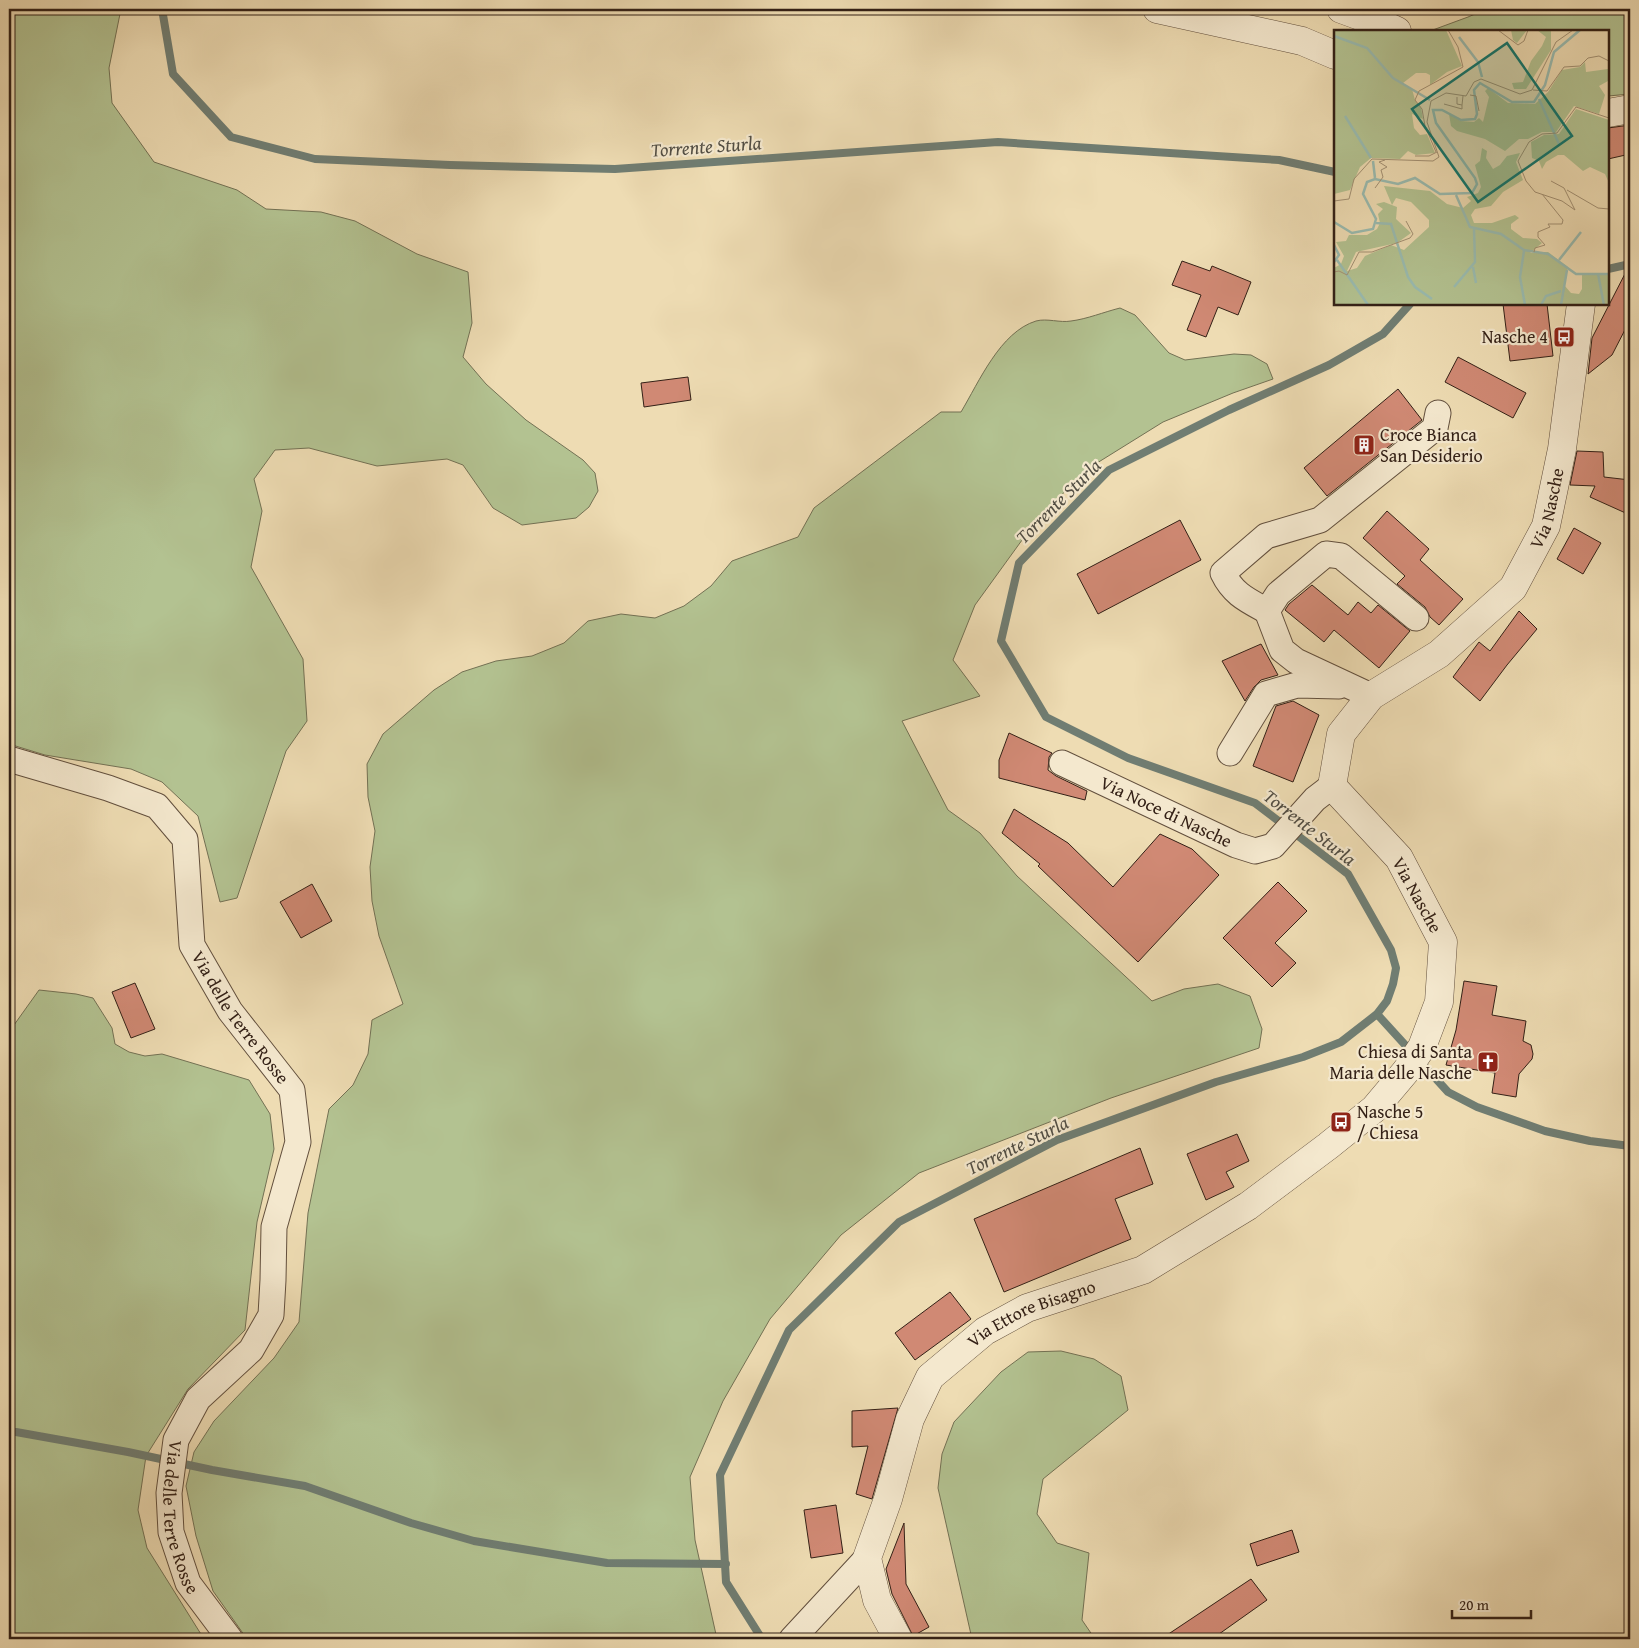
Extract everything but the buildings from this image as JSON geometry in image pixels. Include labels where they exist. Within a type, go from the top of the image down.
[{"type":"street","points":[[1157,9],[1302,41],[1334,55]]},
{"type":"street","points":[[1341,9],[1395,30]]},
{"type":"street","points":[[1609,113],[1630,109]]},
{"type":"street","name":"Via Nasche","points":[[1374,1108],[1406,1072],[1422,1046],[1439,1002],[1443,942],[1399,858],[1324,793],[1341,734],[1359,691],[1439,654],[1513,588],[1546,526],[1562,449],[1581,305]]},
{"type":"street","points":[[1359,691],[1296,661],[1282,650],[1267,611],[1244,599],[1229,586],[1223,573],[1266,536],[1320,520],[1435,428],[1438,413]]},
{"type":"street","points":[[1267,611],[1278,594],[1326,554],[1341,556],[1416,618]]},
{"type":"street","points":[[1230,753],[1266,694],[1297,685],[1359,691]]},
{"type":"street","name":"Via delle Terre Rosse","points":[[9,760],[108,788],[157,806],[184,839],[192,945],[230,1011],[292,1090],[298,1142],[274,1227],[274,1280],[270,1315],[251,1350],[198,1399],[176,1440],[169,1493],[171,1532],[188,1583],[230,1639]]},
{"type":"street","name":"Via Noce di Nasche","points":[[1062,763],[1236,845],[1255,851],[1273,846],[1324,793]]},
{"type":"street","name":"Via Ettore Bisagno","points":[[867,1558],[888,1498],[910,1419],[930,1377],[985,1331],[1028,1308],[1143,1270],[1248,1206],[1328,1146],[1374,1108]]},
{"type":"street","points":[[792,1639],[867,1558]]},
{"type":"street","points":[[867,1558],[877,1600],[898,1639]]},
{"type":"green space","points":[[9,9],[121,9],[109,68],[112,103],[154,162],[237,190],[266,209],[321,212],[355,221],[417,254],[468,272],[472,323],[463,357],[486,384],[526,420],[583,460],[595,473],[598,491],[589,507],[576,518],[522,525],[493,508],[463,465],[447,459],[377,466],[309,448],[275,450],[254,479],[262,511],[251,567],[303,659],[307,721],[286,751],[237,898],[220,902],[198,816],[162,782],[131,769],[45,755],[9,744]]},
{"type":"green space","points":[[1487,9],[1630,9],[1630,94],[1609,96],[1609,30],[1433,30]]},
{"type":"green space","points":[[1120,308],[1135,315],[1169,353],[1185,360],[1234,354],[1251,355],[1267,364],[1273,379],[1233,393],[1163,422],[1089,468],[1038,518],[975,605],[953,660],[980,696],[902,721],[948,810],[980,833],[1017,876],[1152,1001],[1184,989],[1218,984],[1250,996],[1262,1029],[1259,1048],[1111,1098],[919,1173],[841,1235],[770,1319],[723,1401],[690,1477],[695,1540],[717,1639],[247,1639],[213,1591],[196,1536],[186,1486],[194,1452],[214,1421],[274,1358],[299,1322],[308,1213],[329,1109],[353,1085],[368,1054],[372,1020],[403,1004],[379,936],[372,901],[370,867],[375,831],[368,797],[367,764],[383,734],[434,690],[462,672],[496,661],[532,656],[564,643],[588,621],[621,614],[655,618],[684,606],[711,586],[732,561],[798,537],[814,508],[941,412],[961,412],[992,359],[1001,347],[1023,327],[1040,320],[1077,320]]},
{"type":"green space","points":[[39,990],[93,998],[112,1028],[115,1044],[129,1052],[145,1056],[162,1054],[249,1080],[270,1114],[274,1149],[257,1222],[245,1330],[188,1389],[146,1456],[138,1510],[147,1548],[204,1639],[9,1639],[9,1032]]},
{"type":"green space","points":[[1061,1351],[1094,1359],[1121,1376],[1128,1410],[1043,1479],[1037,1514],[1057,1543],[1089,1553],[1082,1620],[1095,1639],[972,1639],[938,1488],[942,1454],[954,1422],[1001,1372],[1028,1352]]},
{"type":"waterway","name":"Torrente Sturla","points":[[162,9],[173,74],[231,137],[315,159],[615,169],[998,142],[1279,160],[1334,172]]},
{"type":"waterway","points":[[1609,269],[1630,264]]},
{"type":"waterway","name":"Torrente Sturla","points":[[762,1639],[726,1582],[720,1475],[789,1330],[899,1222],[1057,1140],[1216,1082],[1303,1057],[1341,1042],[1377,1014],[1387,1001],[1396,968],[1391,950],[1348,874],[1255,803],[1128,758],[1046,717],[1001,641],[1019,563],[1109,470],[1229,410],[1329,365],[1383,334],[1409,305]]},
{"type":"waterway","points":[[1377,1014],[1448,1092],[1477,1107],[1545,1131],[1590,1141],[1630,1146]]},
{"type":"waterway","points":[[16,1432],[305,1486],[411,1523],[474,1541],[607,1563],[726,1564]]},
{"type":"place","name":"Nasche 4","points":[[1564,337]]},
{"type":"place","name":"Croce Bianca San Desiderio","points":[[1364,445]]},
{"type":"place","name":"Chiesa di Santa Maria delle Nasche","points":[[1488,1062]]},
{"type":"place","name":"Nasche 5 / Chiesa","points":[[1341,1122]]}]
